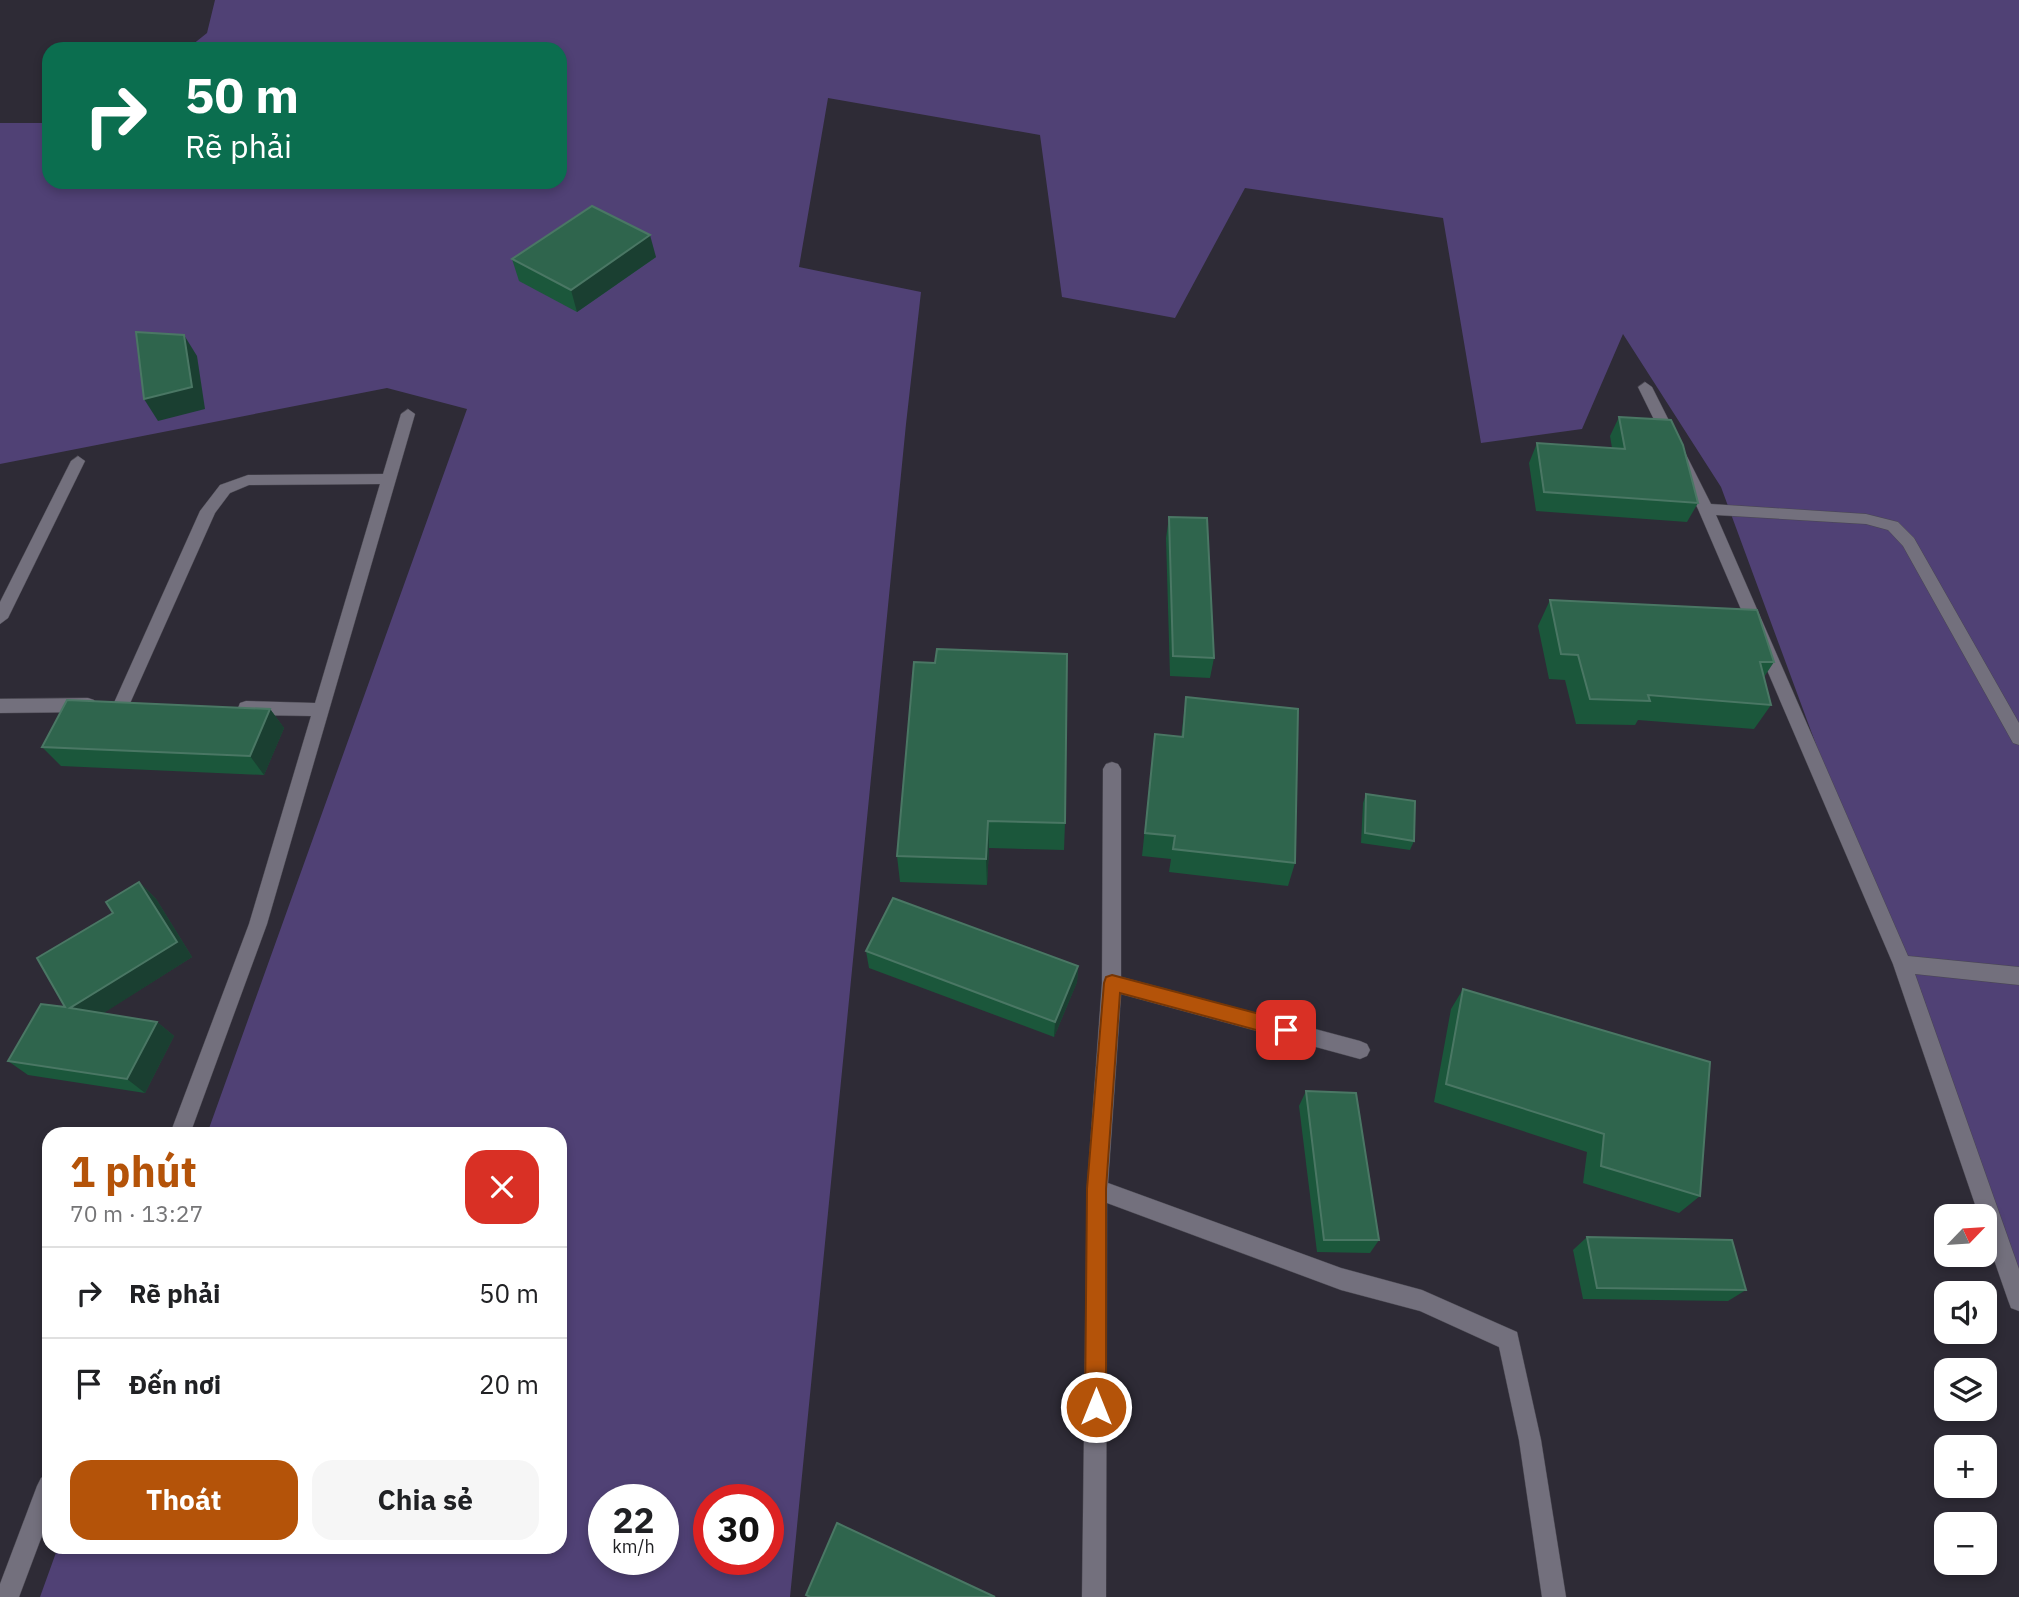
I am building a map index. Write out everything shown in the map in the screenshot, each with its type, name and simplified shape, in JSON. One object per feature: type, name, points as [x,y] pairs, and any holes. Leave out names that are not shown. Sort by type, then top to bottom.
[{"type":"street","points":[[1645,387],[1706,509],[1902,964],[2019,1300]]},
{"type":"street","points":[[183,1127],[258,924],[408,414]]},
{"type":"street","points":[[0,618],[78,461]]},
{"type":"street","points":[[0,706],[127,705],[208,511],[225,489],[248,480],[389,478]]},
{"type":"street","points":[[1706,509],[1866,519],[1892,526],[1909,542],[2019,738]]},
{"type":"street","points":[[226,708],[319,710]]},
{"type":"street","points":[[1094,1597],[1097,1189],[1112,983],[1112,769]]},
{"type":"street","points":[[1902,964],[2019,976]]},
{"type":"street","points":[[1112,983],[1360,1049]]},
{"type":"street","points":[[1097,1189],[1341,1279],[1422,1301],[1509,1340],[1530,1440],[1554,1597]]},
{"type":"street","points":[[7,1597],[42,1504]]},
{"type":"shaded area","points":[[215,0],[2019,0],[2019,1295],[1997,1235],[1997,1204],[1985,1204],[1721,487],[1623,334],[1582,429],[1481,443],[1443,218],[1245,188],[1175,318],[1062,297],[1040,135],[828,98],[799,267],[921,292],[790,1597],[40,1597],[55,1554],[567,1554],[567,1127],[210,1127],[467,409],[387,388],[0,464],[0,123],[42,123],[42,189],[567,189],[567,42],[196,42],[207,33]]},
{"type":"building","points":[[592,206],[650,235],[571,290],[512,259]]},
{"type":"building","points":[[136,332],[184,335],[192,387],[144,399]]},
{"type":"building","points":[[1619,417],[1671,420],[1683,445],[1698,503],[1544,492],[1537,443],[1625,449]]},
{"type":"building","points":[[1169,517],[1207,518],[1214,658],[1173,656]]},
{"type":"building","points":[[1550,600],[1757,610],[1774,662],[1760,662],[1771,705],[1648,695],[1650,701],[1590,699],[1578,655],[1561,654]]},
{"type":"building","points":[[937,649],[1067,654],[1065,823],[988,821],[986,859],[897,856],[914,662],[935,663]]},
{"type":"building","points":[[1186,697],[1298,709],[1295,863],[1173,849],[1175,836],[1145,833],[1155,734],[1183,737]]},
{"type":"building","points":[[67,700],[270,709],[250,756],[42,747]]},
{"type":"building","points":[[1366,794],[1415,801],[1414,841],[1365,833]]},
{"type":"building","points":[[139,882],[177,942],[70,1008],[157,1022],[127,1079],[8,1061],[41,1004],[65,1007],[37,958],[113,913],[106,902]]},
{"type":"building","points":[[893,898],[1078,966],[1055,1022],[866,951]]},
{"type":"building","points":[[1463,989],[1710,1062],[1700,1196],[1601,1166],[1604,1134],[1446,1084]]},
{"type":"building","points":[[1306,1091],[1356,1093],[1379,1240],[1324,1240]]},
{"type":"building","points":[[1587,1237],[1732,1240],[1746,1290],[1597,1288]]},
{"type":"building","points":[[837,1523],[995,1597],[810,1597],[806,1595]]},
{"type":"route","points":[[1096,1407],[1097,1189],[1112,983],[1286,1030]]}]
